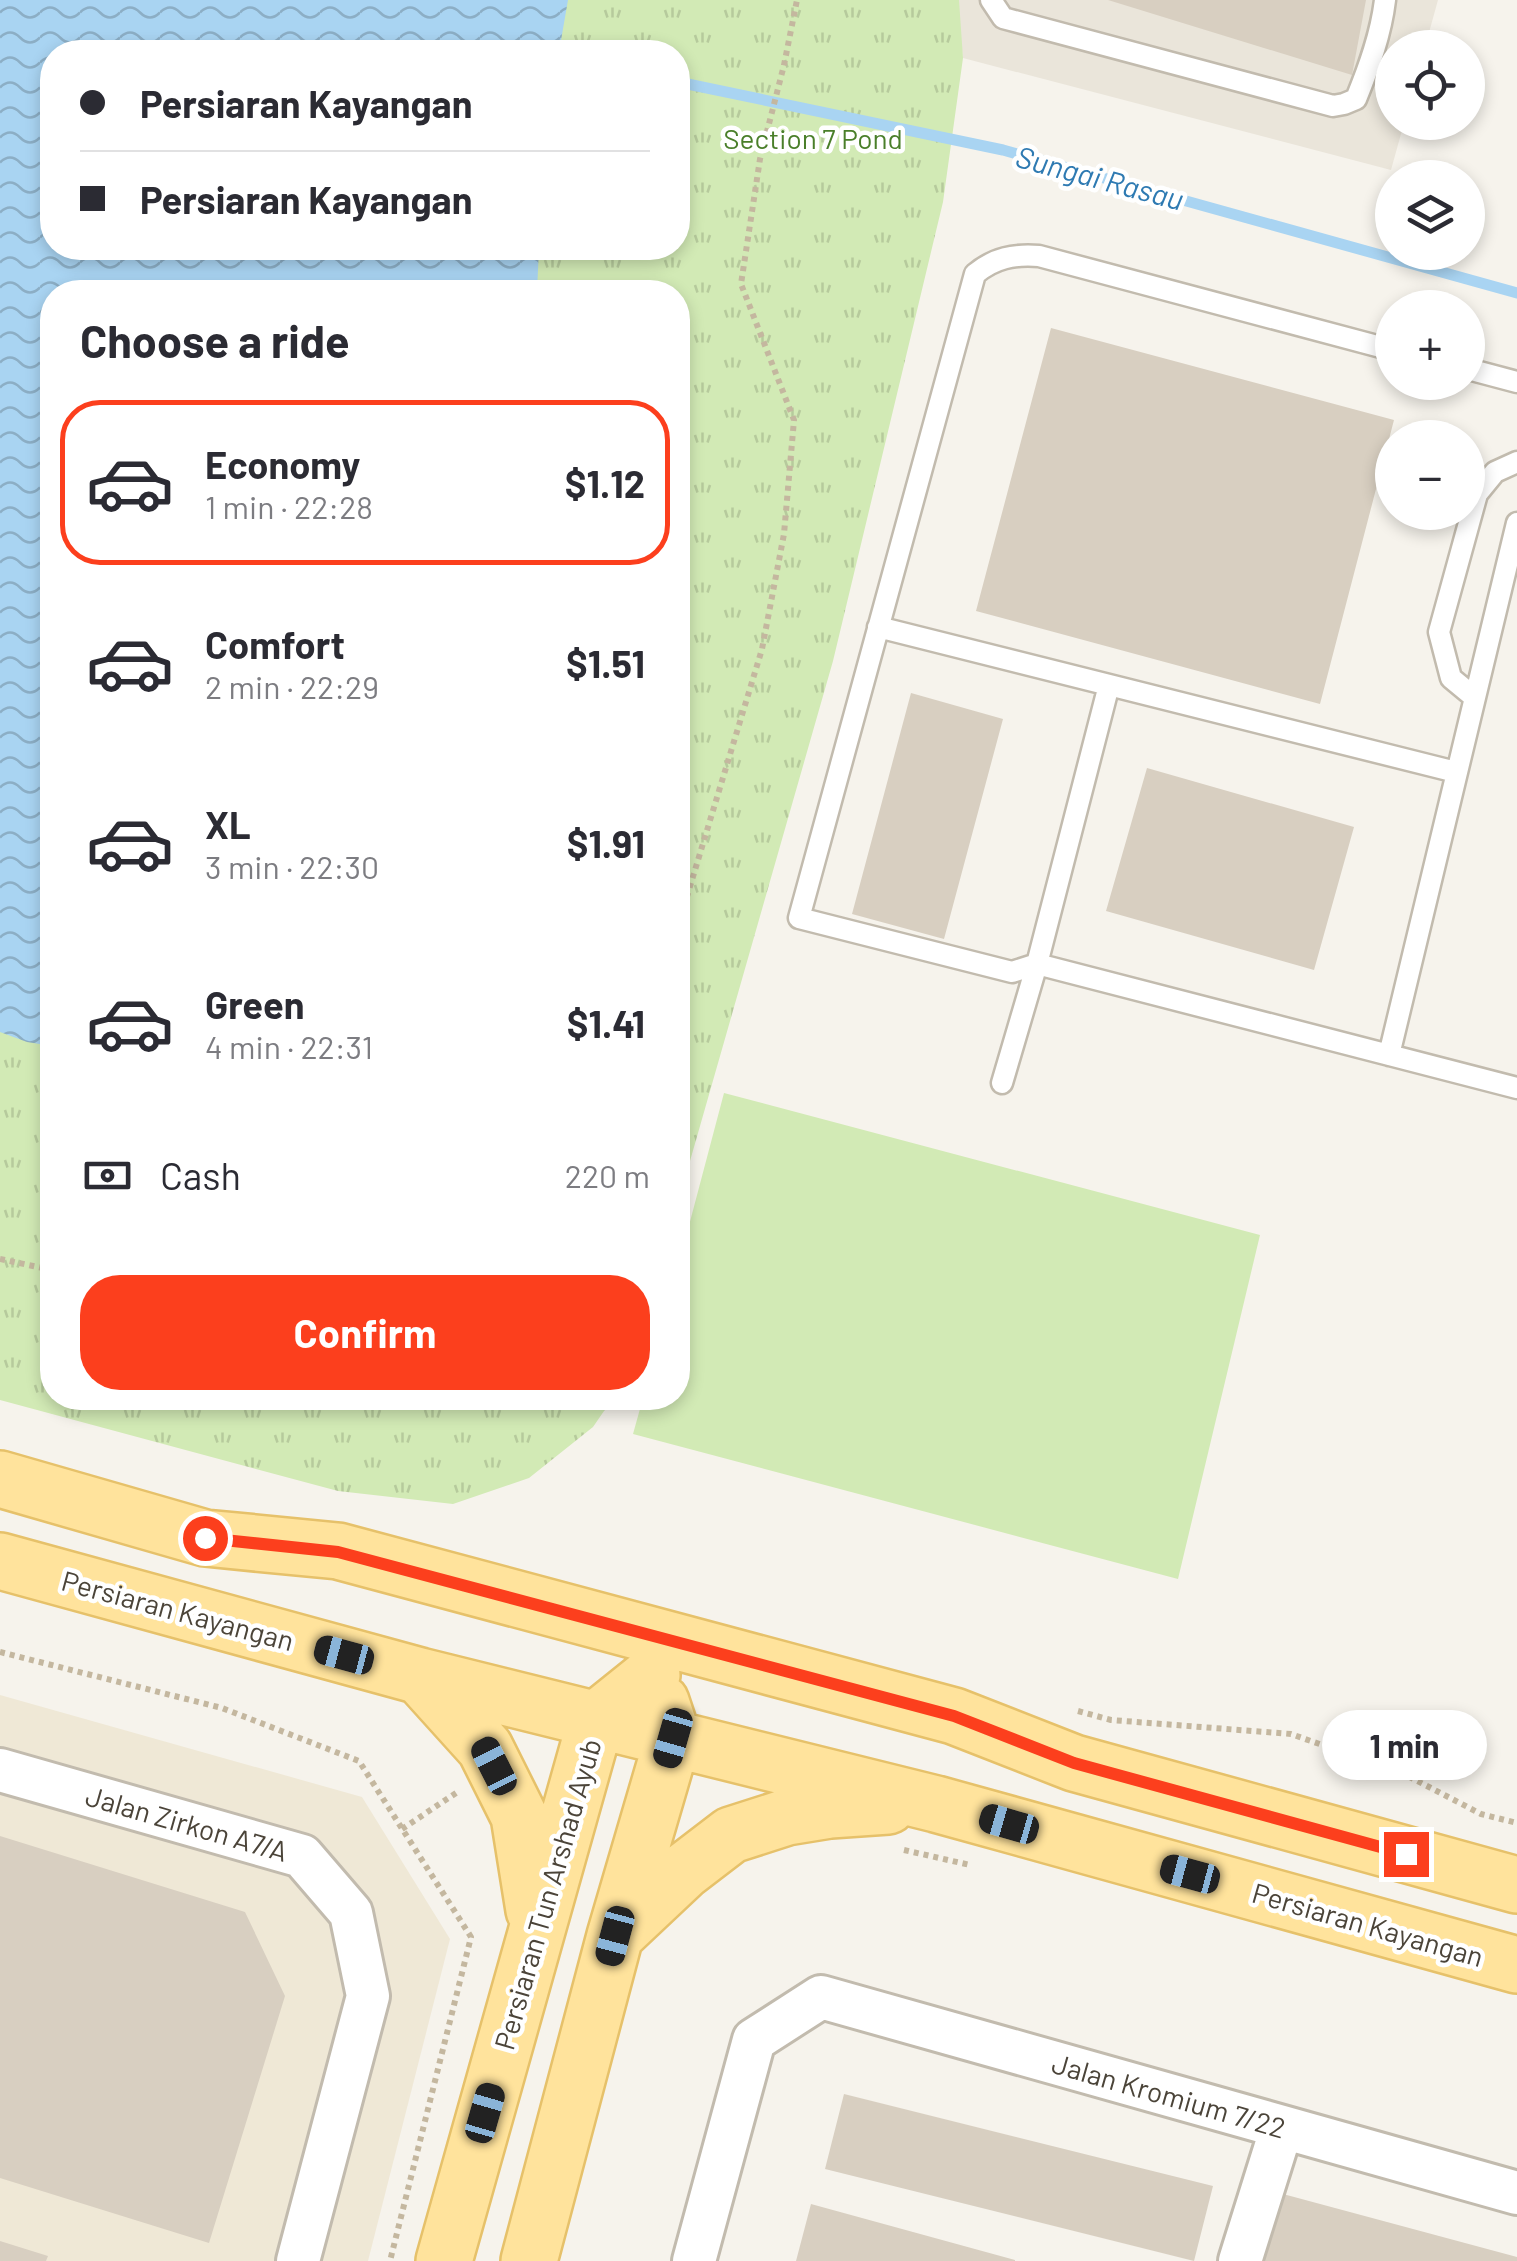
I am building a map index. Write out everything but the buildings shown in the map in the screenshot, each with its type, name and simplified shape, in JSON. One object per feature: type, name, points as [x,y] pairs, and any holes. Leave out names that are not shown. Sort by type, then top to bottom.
[{"type":"main road","points":[[0,1479],[205,1538],[332,1590],[652,1676],[924,1747],[1074,1763]]},
{"type":"main road","points":[[205,1538],[338,1552],[954,1716],[1074,1763],[1517,1885]]},
{"type":"main road","name":"Persiaran Kayangan","points":[[0,1561],[420,1676],[936,1804],[1517,1965]]},
{"type":"main road","points":[[420,1676],[485,1748],[519,1816],[537,1928]]},
{"type":"main road","points":[[529,2261],[615,1936],[673,1738],[652,1676]]},
{"type":"main road","name":"Persiaran Tun Arshad Ayub","points":[[444,2261],[596,1720],[652,1676]]},
{"type":"main road","points":[[615,1936],[730,1834],[787,1817],[830,1810],[936,1804]]},
{"type":"street","name":"Jalan Zirkon A7/A","points":[[0,1770],[302,1856],[351,1912],[368,1996],[298,2261]]},
{"type":"street","name":"Jalan Kromium 7/22","points":[[694,2261],[754,2040],[821,1998],[1517,2192]]},
{"type":"street","points":[[1240,2261],[1282,2127]]},
{"type":"lane","points":[[990,0],[1003,18],[1333,106],[1356,99],[1385,0]]},
{"type":"lane","points":[[1375,345],[1039,256],[1022,254],[988,263],[974,274],[799,918],[1012,972],[1037,964],[1517,1088]]},
{"type":"lane","points":[[1485,374],[1517,382]]},
{"type":"lane","points":[[1474,697],[1451,678],[1440,632],[1476,494],[1496,472],[1517,462]]},
{"type":"lane","points":[[1390,1056],[1517,522]]},
{"type":"lane","points":[[878,626],[1456,772]]},
{"type":"lane","points":[[1002,1083],[1037,964],[1108,685]]},
{"type":"path","points":[[690,886],[762,649],[784,534],[794,420],[741,284],[760,159],[797,0]]},
{"type":"path","points":[[0,1259],[40,1267]]},
{"type":"path","points":[[402,1830],[494,1766]]},
{"type":"path","points":[[887,1846],[982,1868]]},
{"type":"shaded area","points":[[956,0],[1438,0],[1430,30],[1375,30],[1375,140],[1399,140],[1394,160],[1375,160],[1375,166],[963,58]]},
{"type":"shaded area","points":[[0,1695],[362,1797],[450,1939],[368,2261],[0,2261]]},
{"type":"green space","name":"Section 7 Pond","points":[[0,0],[959,0],[963,58],[943,202],[833,661],[690,1161],[690,280],[40,280],[40,1410],[605,1410],[593,1427],[529,1478],[453,1504],[338,1491],[0,1400]]},
{"type":"green space","points":[[724,1093],[1260,1235],[1178,1579],[633,1434],[640,1410],[690,1410],[690,1222]]},
{"type":"water","points":[[0,0],[568,0],[561,40],[40,40],[40,260],[538,260],[538,280],[40,280],[40,1044],[0,1032]]},
{"type":"waterway","name":"Sungai Rasau","points":[[690,85],[1003,150],[1517,293]]},
{"type":"route","points":[[205,1538],[338,1552],[954,1716],[1074,1763],[1406,1854]]}]
